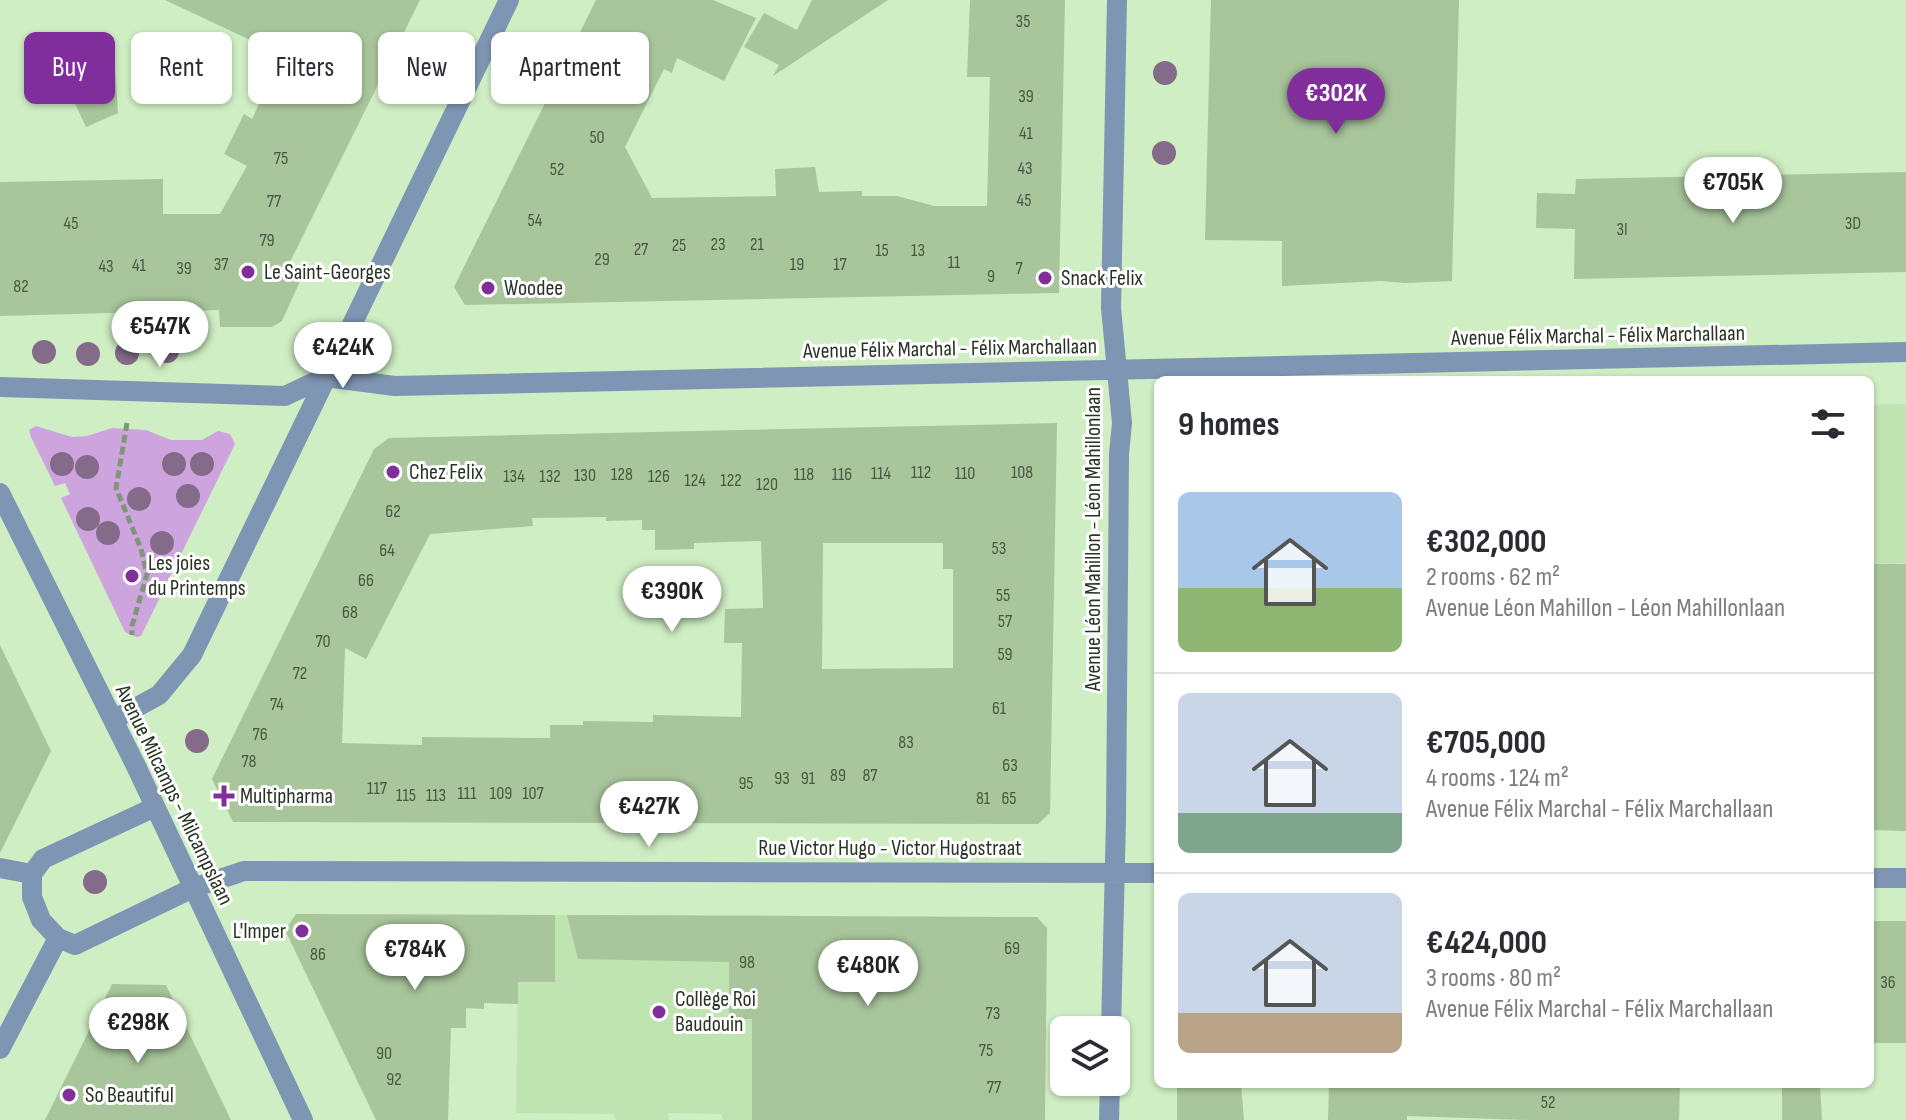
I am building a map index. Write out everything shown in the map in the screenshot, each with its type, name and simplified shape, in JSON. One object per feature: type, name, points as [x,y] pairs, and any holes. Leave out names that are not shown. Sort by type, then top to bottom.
[{"type":"street","points":[[113,720],[159,695],[192,655],[509,0]]},
{"type":"street","name":"Avenue Léon Mahillon - Léon Mahillonlaan","points":[[1111,1016],[1119,454],[1122,423],[1111,308],[1117,0]]},
{"type":"street","name":"Avenue Félix Marchal - Félix Marchallaan","points":[[325,377],[395,386],[1906,352]]},
{"type":"street","points":[[0,387],[285,396],[325,377]]},
{"type":"street","name":"Avenue Milcamps - Milcampslaan","points":[[0,493],[113,720],[303,1120]]},
{"type":"street","points":[[0,1049],[58,938],[41,920],[32,897],[32,874],[43,859],[155,807]]},
{"type":"street","points":[[0,868],[32,874]]},
{"type":"street","name":"Rue Victor Hugo - Victor Hugostraat","points":[[58,938],[75,945],[193,888],[244,871],[1154,873]]},
{"type":"street","points":[[1874,878],[1906,878]]},
{"type":"street","points":[[1109,1120],[1110,1096]]},
{"type":"path","points":[[128,418],[116,488],[141,549],[147,574],[132,635]]},
{"type":"shaded area","points":[[1906,404],[1906,563],[1874,564],[1874,405]]},
{"type":"shaded area","points":[[36,426],[72,437],[112,428],[146,430],[171,440],[202,440],[218,431],[230,434],[235,444],[141,636],[125,632],[61,498],[70,494],[65,483],[55,486],[31,437],[29,430]]},
{"type":"shaded area","name":"Collège Roi Baudouin","points":[[519,915],[800,916],[892,1120],[723,1120],[721,1114],[668,1113],[669,1120],[616,1120],[614,1114],[516,1113]]},
{"type":"building","points":[[165,0],[420,0],[404,32],[378,32],[378,85],[286,270],[301,279],[282,321],[272,327],[220,327],[219,310],[0,316],[0,182],[163,179],[163,214],[220,214],[247,166],[224,154],[244,114],[252,119],[259,104],[362,104],[362,32],[248,32],[248,39]]},
{"type":"building","points":[[596,0],[713,0],[756,18],[724,81],[677,58],[672,73],[664,69],[649,99],[649,32],[580,32]]},
{"type":"building","points":[[812,0],[888,0],[773,76],[779,65],[744,47],[764,13],[797,30]]},
{"type":"building","points":[[970,0],[1065,0],[1059,293],[465,305],[454,287],[545,104],[646,104],[625,147],[652,198],[776,196],[775,169],[815,167],[819,192],[862,191],[862,196],[897,196],[934,206],[987,206],[990,77],[967,77]]},
{"type":"building","points":[[1211,0],[1459,0],[1452,281],[1282,286],[1282,241],[1205,240]]},
{"type":"building","points":[[115,70],[118,113],[86,127],[75,104],[115,104]]},
{"type":"building","points":[[1906,172],[1906,272],[1574,279],[1575,229],[1536,228],[1537,193],[1575,194],[1576,179]]},
{"type":"building","points":[[1057,423],[1050,813],[1038,824],[233,822],[212,779],[374,449],[389,438]],"holes":[[[606,517],[606,521],[642,520],[642,530],[655,530],[655,550],[694,549],[694,543],[761,541],[763,608],[725,609],[724,643],[742,643],[741,717],[653,715],[653,722],[583,721],[583,725],[550,725],[550,738],[422,737],[422,745],[342,743],[345,648],[366,659],[430,534],[533,526],[532,518]],[[823,543],[943,543],[943,569],[953,569],[953,668],[822,669]]]},
{"type":"building","points":[[1874,564],[1906,564],[1906,831],[1874,830]]},
{"type":"building","points":[[0,645],[51,751],[0,853]]},
{"type":"building","points":[[296,914],[555,915],[555,982],[518,982],[518,1004],[484,1003],[484,1009],[466,1008],[466,1028],[451,1028],[448,1120],[376,1120],[285,930]]},
{"type":"building","points":[[567,915],[1037,917],[1047,928],[1045,1120],[752,1120],[752,1019],[729,1019],[729,962],[578,959]]},
{"type":"building","points":[[1874,921],[1906,921],[1906,1043],[1874,1043]]},
{"type":"building","points":[[112,984],[166,985],[231,1120],[45,1120]]},
{"type":"building","points":[[1177,1088],[1241,1088],[1244,1120],[1177,1120]]},
{"type":"building","points":[[1329,1088],[1680,1088],[1679,1120],[1407,1116],[1407,1120],[1328,1120]]},
{"type":"building","points":[[1782,1088],[1820,1088],[1822,1120],[1782,1120]]},
{"type":"place","name":"Le Saint-Georges","points":[[248,272]]},
{"type":"place","name":"Snack Felix","points":[[1045,278]]},
{"type":"place","name":"Woodee","points":[[488,288]]},
{"type":"place","name":"Chez Felix","points":[[393,472]]},
{"type":"place","name":"Les joies du Printemps","points":[[132,576]]},
{"type":"place","name":"Multipharma","points":[[224,796]]},
{"type":"place","name":"L'Imper","points":[[302,931]]},
{"type":"place","name":"Collège Roi Baudouin","points":[[659,1012]]},
{"type":"place","name":"So Beautiful","points":[[69,1095]]}]
